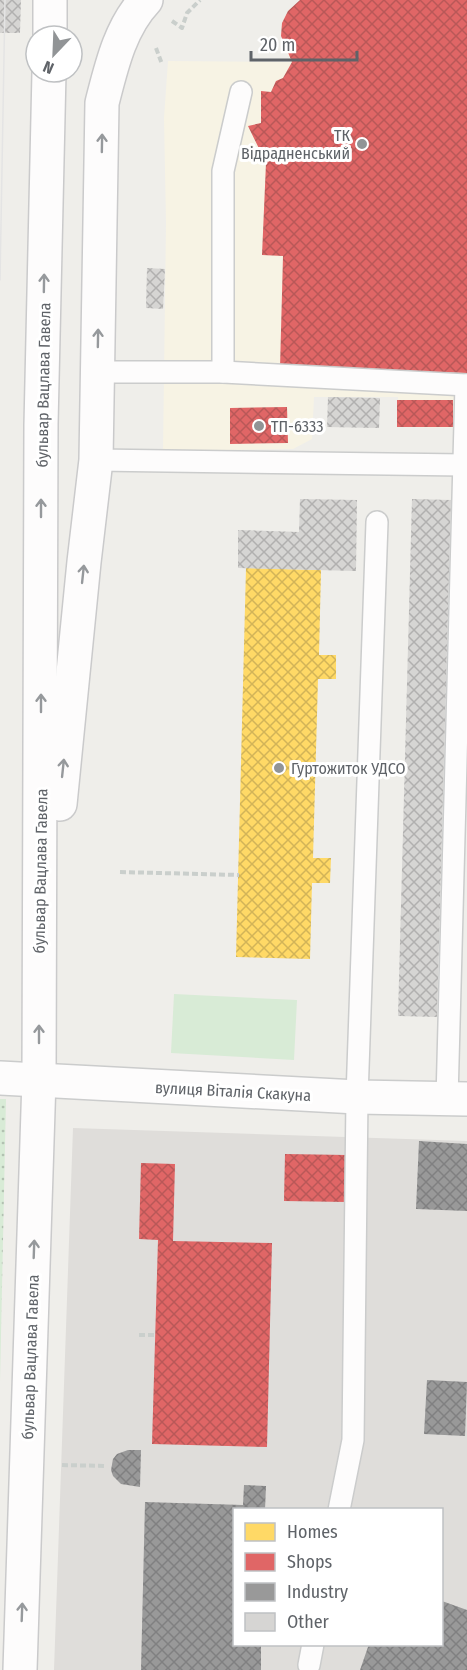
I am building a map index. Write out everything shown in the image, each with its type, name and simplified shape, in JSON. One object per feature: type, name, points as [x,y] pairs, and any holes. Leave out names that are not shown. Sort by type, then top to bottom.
[{"type":"main road","points":[[50,0],[50,24]]},
{"type":"main road","points":[[39,908],[55,848],[96,460],[102,103],[114,56],[136,10],[146,0]]},
{"type":"main road","name":"бульвар Вацлава Гавела","points":[[20,1670],[39,1079],[41,425],[49,84]]},
{"type":"main road","name":"вулиця Віталія Скакуна","points":[[0,1078],[357,1097],[457,1099]]},
{"type":"lane","points":[[223,372],[223,171],[241,92]]},
{"type":"lane","points":[[98,372],[223,372],[467,385],[464,465],[457,1099]]},
{"type":"lane","points":[[96,460],[464,465]]},
{"type":"lane","points":[[339,1508],[352,1440],[357,1097],[377,522]]},
{"type":"path","points":[[182,28],[187,13],[200,0]]},
{"type":"path","points":[[120,872],[239,875]]},
{"type":"path","points":[[139,1335],[155,1335]]},
{"type":"path","points":[[27,1464],[106,1466]]},
{"type":"shaded area","points":[[300,0],[467,0],[467,428],[397,427],[398,397],[314,397],[312,439],[293,449],[163,451],[166,223],[164,118],[168,61],[291,62],[281,36],[282,23],[288,11]]},
{"type":"shaded area","points":[[73,1128],[467,1141],[467,1670],[54,1670]]},
{"type":"green space","points":[[174,994],[297,1000],[294,1060],[171,1053]]},
{"type":"green space","points":[[0,1099],[6,1099],[0,1382]]},
{"type":"building: Homes","name":"Гуртожиток УДСО","points":[[246,568],[321,570],[319,655],[336,655],[336,679],[318,679],[313,858],[331,858],[330,883],[312,883],[310,959],[236,957]]},
{"type":"building: Shops","name":"ТК Відрадненський","points":[[300,0],[467,0],[467,373],[280,368],[283,256],[262,255],[266,163],[248,126],[261,123],[261,91],[271,92],[276,81],[283,78],[292,62],[281,36],[282,23],[288,11]]},
{"type":"building: Shops","points":[[397,400],[453,400],[453,427],[397,427]]},
{"type":"building: Shops","name":"ТП-6333","points":[[287,407],[288,443],[230,444],[230,408]]},
{"type":"building: Shops","points":[[285,1154],[347,1155],[346,1202],[284,1201]]},
{"type":"building: Shops","points":[[141,1163],[175,1164],[173,1241],[272,1243],[267,1447],[152,1444],[158,1240],[139,1239]]},
{"type":"building: Industry","points":[[419,1141],[467,1144],[467,1211],[416,1209]]},
{"type":"building: Industry","points":[[427,1380],[467,1382],[465,1436],[424,1434]]},
{"type":"building: Industry","points":[[128,1450],[141,1450],[140,1487],[121,1484],[113,1476],[111,1470],[113,1459],[117,1454]]},
{"type":"building: Industry","points":[[244,1485],[266,1486],[265,1508],[233,1508],[233,1646],[261,1646],[261,1670],[141,1670],[145,1502],[243,1505]]},
{"type":"building: Industry","points":[[443,1601],[467,1610],[467,1670],[360,1670],[368,1646],[443,1646]]},
{"type":"building: Other","points":[[0,0],[21,0],[20,33],[0,33]]},
{"type":"building: Other","points":[[147,268],[165,269],[163,309],[146,308]]},
{"type":"building: Other","points":[[328,397],[380,398],[379,428],[327,427]]},
{"type":"building: Other","points":[[300,499],[357,500],[356,571],[238,568],[238,530],[299,532]]},
{"type":"building: Other","points":[[412,499],[451,500],[437,1017],[398,1016]]},
{"type":"tram line","points":[[0,280],[5,0]]},
{"type":"place","name":"ТК Відрадненський","points":[[362,144]]},
{"type":"place","name":"ТП-6333","points":[[259,426]]},
{"type":"place","name":"Гуртожиток УДСО","points":[[279,768]]}]
